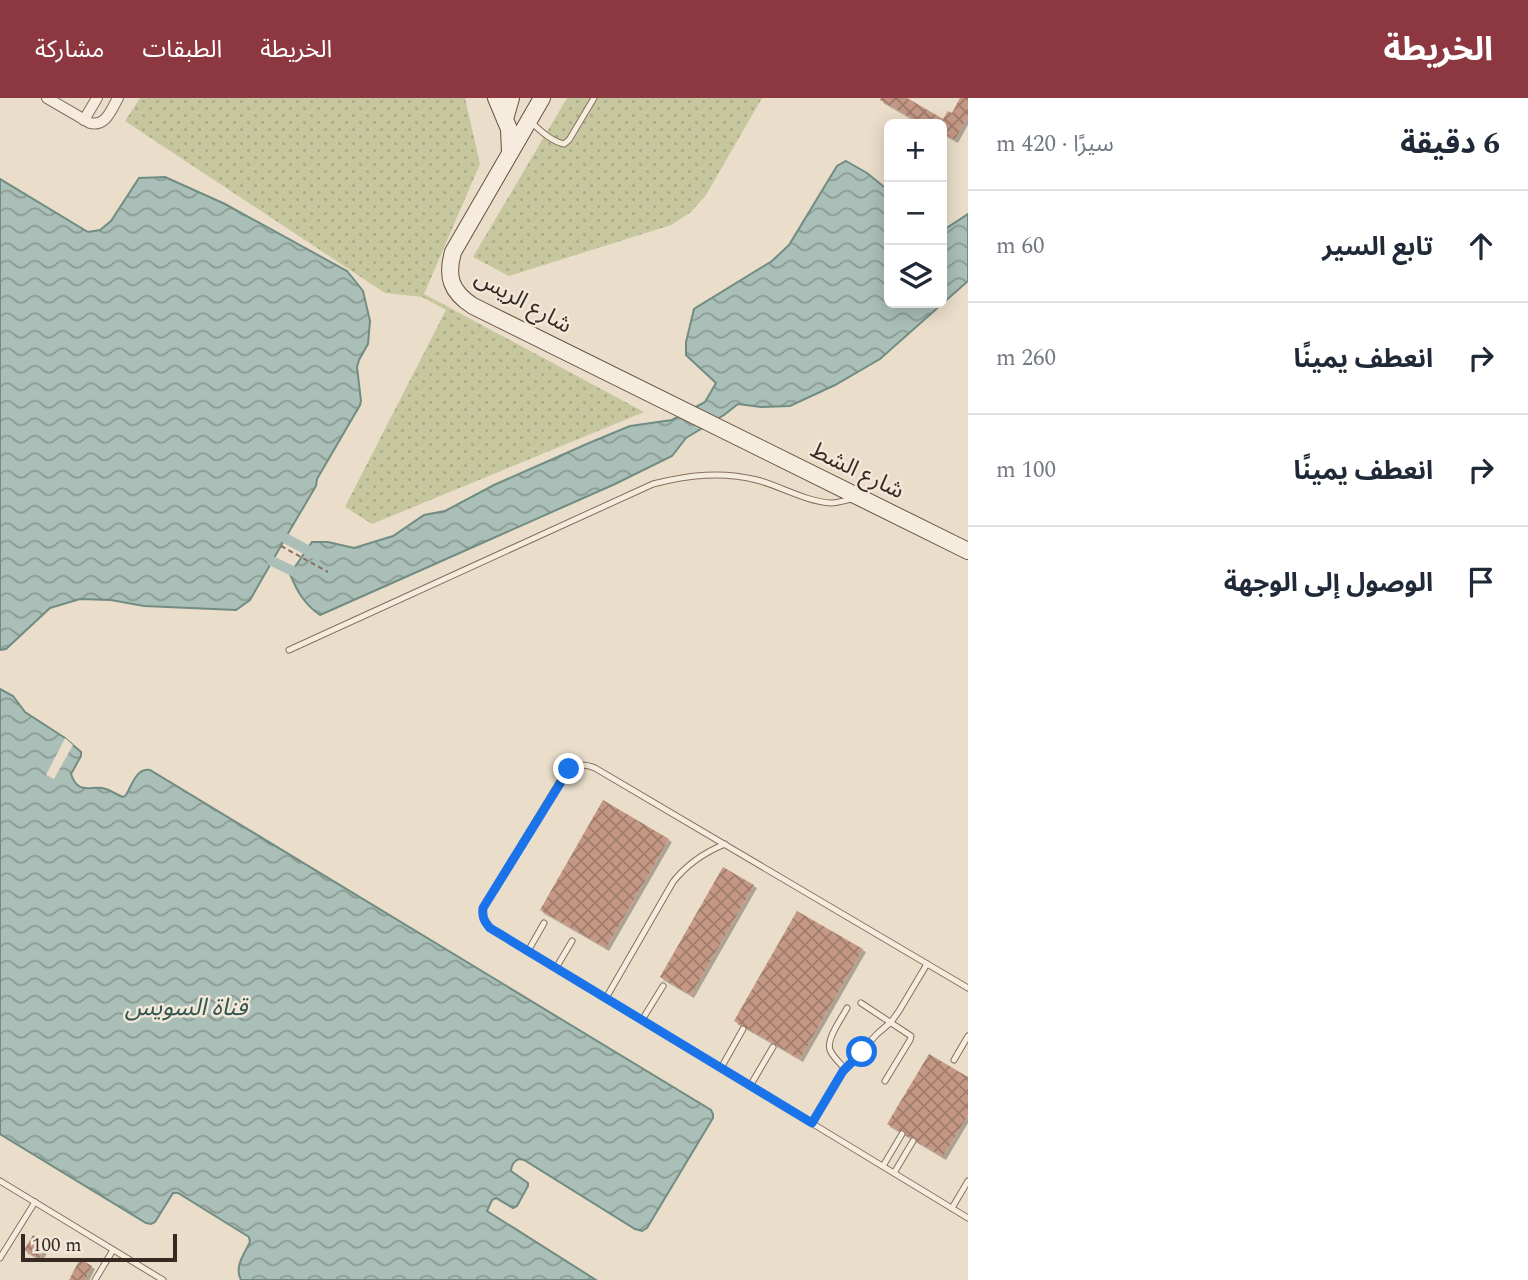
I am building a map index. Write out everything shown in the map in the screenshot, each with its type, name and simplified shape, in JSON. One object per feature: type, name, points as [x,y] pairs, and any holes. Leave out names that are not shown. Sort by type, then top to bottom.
[{"type":"street","points":[[47,98],[96,125],[102,123],[118,98]]},
{"type":"street","points":[[84,120],[97,98]]},
{"type":"street","points":[[496,98],[509,129],[510,152]]},
{"type":"street","points":[[505,118],[511,98]]},
{"type":"street","name":"شارع الريس","points":[[542,98],[453,252],[449,273],[452,284],[457,293],[473,306],[725,431]]},
{"type":"street","name":"شارع الشط","points":[[725,431],[968,551]]},
{"type":"lane","points":[[529,120],[545,135],[567,143],[594,98]]},
{"type":"lane","points":[[289,650],[653,484],[715,474],[754,479],[815,500],[832,503],[859,498]]},
{"type":"lane","points":[[968,988],[586,764],[569,769],[483,908],[482,915],[490,928],[968,1218]]},
{"type":"lane","points":[[606,999],[673,882],[695,859],[724,844]]},
{"type":"lane","points":[[528,951],[544,923]]},
{"type":"lane","points":[[556,968],[572,941]]},
{"type":"lane","points":[[812,1123],[845,1069],[882,1028],[891,1022],[927,964]]},
{"type":"lane","points":[[642,1020],[663,986]]},
{"type":"lane","points":[[861,1003],[911,1037],[885,1081]]},
{"type":"lane","points":[[845,1069],[832,1054],[829,1046],[847,1008]]},
{"type":"lane","points":[[721,1068],[743,1029]]},
{"type":"lane","points":[[954,1060],[968,1036]]},
{"type":"lane","points":[[750,1086],[773,1046]]},
{"type":"lane","points":[[883,1166],[902,1134]]},
{"type":"lane","points":[[894,1173],[913,1141]]},
{"type":"lane","points":[[0,1181],[163,1280]]},
{"type":"lane","points":[[952,1208],[968,1181]]},
{"type":"lane","points":[[0,1258],[35,1202]]},
{"type":"lane","points":[[96,1280],[113,1250]]},
{"type":"path","points":[[281,546],[328,572]]},
{"type":"green space","points":[[140,98],[465,98],[480,164],[424,294],[644,412],[372,524],[345,507],[446,310],[422,297],[385,293],[125,121]]},
{"type":"green space","points":[[567,98],[762,98],[706,195],[691,212],[671,225],[509,276],[473,257]]},
{"type":"water","points":[[846,161],[884,187],[884,308],[938,308],[880,359],[835,385],[790,406],[761,407],[738,404],[686,438],[672,456],[320,615],[305,602],[290,574],[312,542],[328,542],[354,548],[393,536],[424,515],[445,511],[494,485],[589,443],[630,426],[672,420],[705,402],[716,383],[686,355],[686,342],[694,309],[772,261],[789,245],[837,166]]},
{"type":"water","points":[[165,177],[225,204],[347,271],[363,291],[370,321],[368,344],[357,367],[360,405],[250,600],[236,610],[144,606],[111,600],[80,599],[50,608],[6,649],[0,650],[0,179],[88,232],[100,230],[111,221],[139,178]]},
{"type":"water","points":[[968,214],[968,281],[947,300],[947,228]]},
{"type":"water","name":"قناة السويس","points":[[0,689],[13,696],[25,712],[81,752],[71,774],[82,788],[106,789],[123,797],[138,774],[150,770],[711,1110],[713,1118],[647,1228],[642,1231],[635,1229],[519,1159],[513,1164],[511,1171],[528,1183],[528,1186],[517,1206],[513,1208],[496,1198],[492,1200],[487,1211],[596,1280],[241,1280],[239,1265],[250,1242],[249,1237],[178,1193],[173,1193],[155,1222],[146,1223],[0,1134]]},
{"type":"pier","points":[[65,738],[73,745],[54,779],[46,775]]},
{"type":"building","points":[[907,98],[943,119],[913,119],[880,100]]},
{"type":"building","points":[[960,98],[968,98],[968,116],[955,140],[947,136],[947,119],[943,119],[948,111],[952,113]]},
{"type":"building","points":[[603,800],[669,839],[606,948],[540,910]]},
{"type":"building","points":[[723,867],[754,885],[691,995],[660,977]]},
{"type":"building","points":[[797,911],[863,949],[800,1059],[734,1021]]},
{"type":"building","points":[[929,1054],[968,1077],[968,1115],[943,1157],[887,1124]]},
{"type":"building","points":[[33,1235],[48,1243],[39,1259],[24,1250]]},
{"type":"building","points":[[80,1259],[92,1266],[85,1280],[69,1280]]},
{"type":"waterway","points":[[285,538],[318,556]]},
{"type":"waterway","points":[[272,561],[303,576]]},
{"type":"route","points":[[569,769],[483,908],[482,915],[490,928],[812,1123],[843,1071],[862,1052]]}]
